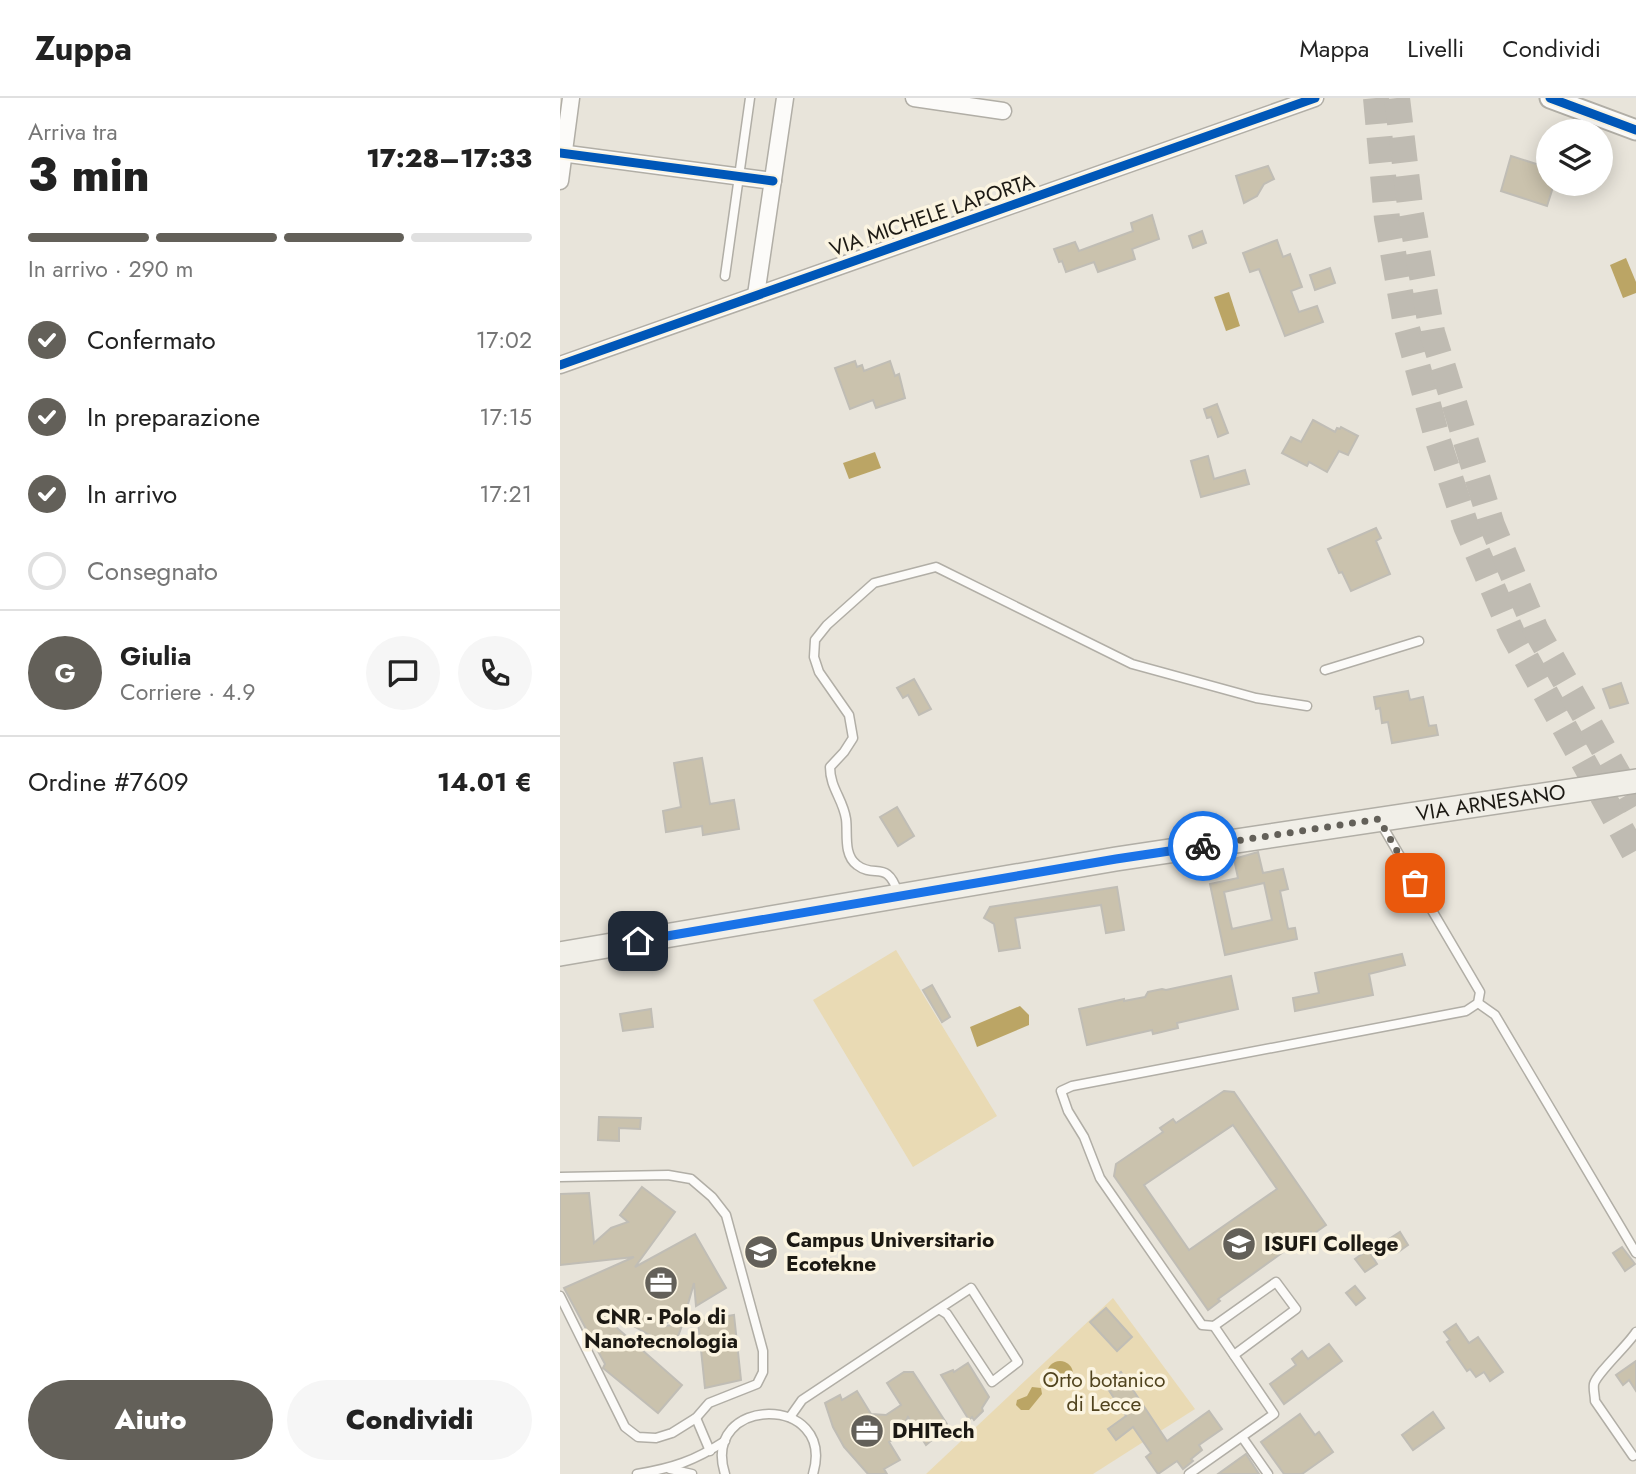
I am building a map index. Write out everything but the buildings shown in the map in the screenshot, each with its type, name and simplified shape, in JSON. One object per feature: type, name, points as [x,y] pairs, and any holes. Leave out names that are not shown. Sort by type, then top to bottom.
[{"type":"main road","name":"VIA ARNESANO","points":[[560,954],[1116,859],[1636,781]]},
{"type":"street","points":[[560,181],[572,98]]},
{"type":"street","points":[[756,295],[785,98]]},
{"type":"street","points":[[914,98],[1003,110]]},
{"type":"street","name":"VIA MICHELE LAPORTA","points":[[560,365],[1315,98]]},
{"type":"street","points":[[1550,98],[1636,130]]},
{"type":"street","points":[[562,153],[773,181]]},
{"type":"lane","points":[[724,276],[750,98]]},
{"type":"lane","points":[[899,896],[888,874],[856,865],[848,854],[846,817],[830,781],[830,767],[853,738],[849,715],[819,671],[814,657],[815,640],[827,625],[874,583],[936,567],[1132,664],[1256,698],[1307,706]]},
{"type":"lane","points":[[1325,670],[1419,641]]},
{"type":"lane","points":[[1234,1355],[1296,1310],[1276,1282],[1214,1326],[1202,1325],[1100,1178],[1084,1137],[1068,1111],[1061,1091],[1072,1086],[1466,1011],[1478,1003],[1480,992],[1379,819]]},
{"type":"lane","points":[[1478,1003],[1495,1016],[1636,1253]]},
{"type":"lane","points":[[560,1177],[668,1175],[691,1179],[712,1196],[726,1216],[763,1351],[763,1372],[757,1384],[709,1403],[687,1426],[656,1438],[638,1437],[625,1427],[560,1296]]},
{"type":"lane","points":[[790,1417],[802,1399],[939,1309],[971,1288],[1018,1362],[992,1382],[947,1314],[939,1309]]},
{"type":"lane","points":[[1189,1474],[1274,1413],[1214,1326]]},
{"type":"lane","points":[[1633,1456],[1595,1401],[1594,1390],[1595,1381],[1636,1332]]},
{"type":"lane","points":[[724,1474],[722,1454],[725,1441],[733,1428],[745,1418],[775,1412],[790,1417],[802,1425],[811,1436],[816,1450],[813,1474]]},
{"type":"lane","points":[[696,1419],[710,1451]]},
{"type":"lane","points":[[1242,1437],[1268,1474]]},
{"type":"lane","points":[[637,1474],[670,1469],[710,1451],[725,1441]]},
{"type":"lane","points":[[816,1464],[820,1474]]},
{"type":"lane","points":[[670,1469],[692,1474]]},
{"type":"green space","points":[[896,950],[997,1116],[913,1167],[813,1000]]},
{"type":"green space","name":"Orto botanico di Lecce","points":[[1113,1298],[1195,1409],[1093,1474],[926,1474]]},
{"type":"shaded area","points":[[1626,258],[1636,282],[1636,293],[1623,298],[1610,265]]},
{"type":"shaded area","points":[[1229,292],[1240,326],[1226,331],[1214,297]]},
{"type":"shaded area","points":[[875,452],[881,468],[849,479],[843,463]]},
{"type":"shaded area","points":[[1020,1006],[1029,1015],[1029,1025],[977,1047],[970,1027]]},
{"type":"shaded area","points":[[1060,1361],[1069,1365],[1073,1374],[1069,1383],[1060,1387],[1051,1383],[1047,1374],[1051,1365]]},
{"type":"shaded area","points":[[1032,1387],[1041,1388],[1042,1394],[1029,1410],[1021,1410],[1016,1405],[1017,1400],[1027,1396]]},
{"type":"tunnel","points":[[1376,98],[1387,219],[1406,325],[1438,441],[1466,526],[1512,633],[1636,856]]},
{"type":"tunnel","points":[[1397,98],[1411,214],[1432,332],[1492,525],[1536,630],[1636,806]]},
{"type":"cycle path","points":[[560,365],[1315,98]]},
{"type":"cycle path","points":[[1550,98],[1636,130]]},
{"type":"cycle path","points":[[560,153],[773,181]]},
{"type":"way so far","points":[[1203,846],[1379,819],[1415,883]]},
{"type":"place","name":"ISUFI College","points":[[1239,1244]]},
{"type":"place","name":"Campus Universitario Ecotekne","points":[[761,1252]]},
{"type":"place","name":"CNR - Polo di Nanotecnologia","points":[[661,1283]]},
{"type":"place","name":"DHITech","points":[[867,1431]]},
{"type":"route","points":[[638,941],[1203,846]]}]
